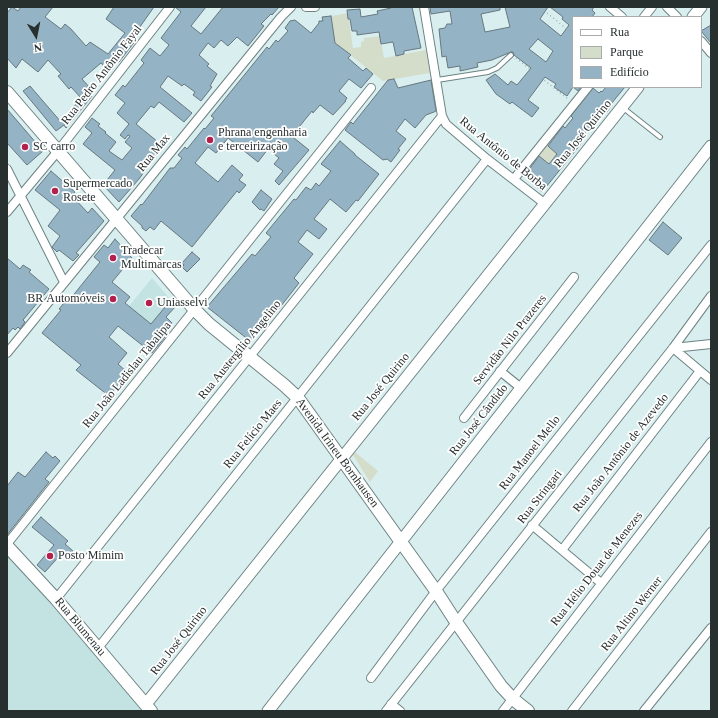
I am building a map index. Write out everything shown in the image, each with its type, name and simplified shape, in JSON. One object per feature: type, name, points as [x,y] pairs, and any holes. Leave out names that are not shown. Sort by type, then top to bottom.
[{"type":"main road","points":[[694,16],[701,7]]},
{"type":"main road","name":"Rua José Quirino","points":[[148,708],[341,458],[637,88]]},
{"type":"main road","name":"Avenida Irineu Bornhausen","points":[[8,94],[195,310],[298,398],[436,591],[501,686],[513,699],[528,711]]},
{"type":"main road","name":"Rua José Cândido","points":[[268,711],[711,146]]},
{"type":"main road","name":"Rua Blumenau","points":[[7,545],[56,599],[148,708]]},
{"type":"street","name":"Rua Pedro Antônio Fayal","points":[[7,212],[58,151],[170,7]]},
{"type":"street","name":"Rua Max","points":[[7,353],[281,17],[291,7]]},
{"type":"street","points":[[306,7],[315,7]]},
{"type":"street","name":"Rua Antônio de Borba","points":[[424,7],[442,116],[446,124],[487,159],[544,203]]},
{"type":"street","points":[[610,7],[621,16]]},
{"type":"street","points":[[645,16],[652,7]]},
{"type":"street","points":[[666,7],[676,16]]},
{"type":"street","points":[[702,43],[711,53]]},
{"type":"street","name":"Rua João Ladislau Tabalipa","points":[[7,545],[371,88]]},
{"type":"street","points":[[514,179],[587,88]]},
{"type":"street","name":"Rua Austergílio Angelino","points":[[56,599],[442,116]]},
{"type":"street","name":"Rua Felício Maes","points":[[98,648],[487,159]]},
{"type":"street","points":[[7,169],[64,282]]},
{"type":"street","name":"Rua Manoel Mello","points":[[371,678],[436,591],[711,245]]},
{"type":"street","name":"Servidão Nilo Prazeres","points":[[464,418],[574,277]]},
{"type":"street","name":"Rua Stringari","points":[[388,708],[673,348],[711,296]]},
{"type":"street","points":[[673,348],[711,344]]},
{"type":"street","points":[[673,348],[711,380]]},
{"type":"street","points":[[500,371],[521,388]]},
{"type":"street","name":"Rua João Antônio de Azevedo","points":[[562,550],[700,371]]},
{"type":"street","name":"Rua Hélio Douat de Menezes","points":[[503,711],[711,442]]},
{"type":"street","points":[[701,455],[711,455]]},
{"type":"street","points":[[532,526],[601,583]]},
{"type":"street","name":"Rua Altino Werner","points":[[572,711],[711,532]]},
{"type":"street","points":[[644,711],[711,628]]},
{"type":"street","points":[[388,708],[400,711]]},
{"type":"lane","points":[[437,80],[488,72],[497,68],[511,55]]},
{"type":"lane","points":[[622,107],[660,137]]},
{"type":"path","points":[[547,13],[572,33]]},
{"type":"path","points":[[511,55],[574,104]]},
{"type":"shaded area","name":"Uniasselvi","points":[[152,278],[171,300],[151,325],[129,306]]},
{"type":"shaded area","points":[[7,550],[146,711],[7,711]]},
{"type":"green space","points":[[348,13],[353,48],[361,47],[361,42],[364,41],[364,38],[380,36],[384,58],[426,50],[430,73],[383,81],[329,38],[334,37],[331,16]]},
{"type":"green space","points":[[547,145],[560,156],[556,161],[553,158],[549,164],[539,156]]},
{"type":"green space","points":[[355,452],[378,471],[370,482],[353,455]]},
{"type":"building","points":[[12,7],[18,11],[21,7],[53,7],[45,17],[61,29],[65,24],[86,46],[90,42],[108,54],[125,33],[106,19],[114,7],[154,7],[132,38],[136,40],[119,62],[116,60],[108,71],[101,63],[82,79],[91,89],[88,92],[92,96],[66,128],[64,125],[56,131],[23,91],[30,86],[61,122],[81,98],[71,87],[69,89],[58,76],[61,74],[48,60],[38,72],[22,59],[16,68],[7,58],[7,13]]},
{"type":"building","points":[[175,7],[206,7],[191,26],[201,34],[223,7],[279,7],[261,24],[264,26],[248,46],[237,37],[228,46],[221,40],[214,48],[208,43],[199,55],[209,64],[207,66],[217,74],[210,86],[212,87],[201,101],[193,95],[195,92],[184,84],[182,86],[168,76],[160,87],[192,113],[184,122],[159,102],[154,108],[151,106],[136,124],[163,146],[139,179],[119,202],[103,185],[115,170],[83,144],[92,133],[85,127],[92,118],[100,124],[98,126],[116,142],[109,151],[122,160],[132,148],[125,142],[130,136],[128,135],[125,139],[120,135],[129,124],[117,113],[125,103],[115,95],[123,85],[125,87],[144,63],[141,60],[150,48],[160,56],[169,45],[161,38],[181,12]]},
{"type":"building","points":[[390,7],[412,7],[421,48],[404,51],[404,54],[396,56],[393,42],[381,44],[379,32],[357,35],[357,31],[352,31],[347,10],[360,9],[361,17],[378,14],[377,11],[391,8]]},
{"type":"building","points":[[430,7],[500,7],[500,10],[481,14],[485,32],[510,27],[505,7],[548,7],[540,19],[561,36],[569,25],[562,19],[563,17],[550,7],[594,7],[592,10],[595,13],[593,16],[572,16],[572,88],[567,96],[554,87],[556,84],[545,77],[528,100],[539,108],[532,117],[512,102],[510,104],[496,94],[486,80],[495,74],[508,85],[511,81],[517,85],[531,68],[514,55],[513,52],[492,60],[477,63],[478,67],[460,71],[460,66],[448,68],[446,56],[442,57],[439,29],[445,28],[447,24],[452,24],[450,11],[431,14]],"holes":[[[538,39],[553,51],[546,62],[529,49]]]},
{"type":"building","points":[[331,16],[335,43],[351,55],[348,58],[363,71],[366,68],[373,74],[361,88],[349,79],[339,91],[347,98],[346,101],[333,115],[320,105],[313,113],[312,111],[295,132],[297,134],[294,138],[309,150],[279,185],[275,181],[283,171],[274,164],[279,158],[268,149],[258,162],[228,138],[216,153],[208,147],[195,163],[218,182],[232,165],[243,175],[239,180],[246,185],[239,193],[237,191],[192,247],[161,221],[154,230],[150,227],[146,231],[142,228],[142,226],[131,216],[141,204],[142,205],[170,168],[174,168],[182,158],[178,155],[185,147],[187,149],[204,128],[205,129],[214,118],[211,116],[267,47],[269,49],[276,40],[278,42],[288,31],[285,28],[290,21],[295,20],[311,33],[319,21],[323,21],[322,17]]},
{"type":"building","points":[[711,25],[711,43],[702,32],[702,30]]},
{"type":"building","points":[[394,79],[398,88],[431,80],[436,111],[426,115],[415,128],[405,119],[396,131],[406,139],[398,149],[400,150],[391,162],[387,159],[383,160],[345,130],[351,122],[353,124],[388,80]]},
{"type":"building","points":[[593,88],[599,93],[601,91],[602,92],[605,88],[624,88],[611,104],[612,105],[607,112],[605,111],[592,128],[590,127],[579,140],[582,142],[580,145],[542,192],[530,180],[533,175],[528,171],[539,156],[549,164],[557,154],[548,146],[563,126],[565,128],[573,118],[571,116]]},
{"type":"building","name":"SC carro","points":[[7,109],[43,151],[27,165],[7,143]]},
{"type":"building","points":[[340,141],[379,174],[358,201],[356,200],[346,212],[330,199],[314,219],[327,229],[319,239],[307,230],[298,242],[313,254],[294,278],[299,283],[263,329],[261,327],[250,341],[207,307],[252,254],[255,256],[271,237],[266,233],[294,199],[296,200],[306,187],[311,190],[316,183],[319,186],[331,171],[321,164]]},
{"type":"building","points":[[51,171],[75,192],[72,196],[88,213],[92,208],[104,221],[76,253],[79,255],[73,261],[59,250],[57,252],[52,247],[60,236],[48,226],[60,210],[35,190]]},
{"type":"building","points":[[261,190],[272,199],[264,211],[261,209],[260,210],[252,202]]},
{"type":"building","points":[[663,222],[682,238],[668,255],[649,240]]},
{"type":"building","points":[[115,239],[132,258],[112,282],[130,297],[125,303],[151,324],[170,301],[176,306],[166,317],[172,323],[163,335],[165,337],[152,353],[118,326],[109,337],[127,353],[118,364],[128,373],[109,396],[76,370],[81,365],[42,333],[61,310],[59,309],[69,297],[71,298],[100,262],[94,257],[104,245],[108,248]]},
{"type":"building","points":[[192,252],[200,259],[187,272],[182,267],[184,265],[182,263]]},
{"type":"building","points":[[7,258],[20,269],[23,265],[31,270],[29,272],[49,289],[23,320],[25,322],[20,329],[18,327],[15,330],[13,328],[7,335]]},
{"type":"building","points":[[46,452],[53,458],[55,456],[60,461],[45,479],[49,482],[7,535],[7,486],[18,472],[25,477]]},
{"type":"building","points":[[41,517],[68,541],[65,544],[73,551],[67,557],[62,553],[45,572],[37,565],[54,545],[32,527]]},
{"type":"place","name":"Phrana engenharia e terceirização","points":[[210,140]]},
{"type":"place","name":"SC carro","points":[[25,147]]},
{"type":"place","name":"Supermercado Rosete","points":[[55,191]]},
{"type":"place","name":"Tradecar Multimarcas","points":[[113,258]]},
{"type":"place","name":"BR Automóveis","points":[[113,299]]},
{"type":"place","name":"Uniasselvi","points":[[149,303]]},
{"type":"place","name":"Posto Mimim","points":[[50,556]]}]
